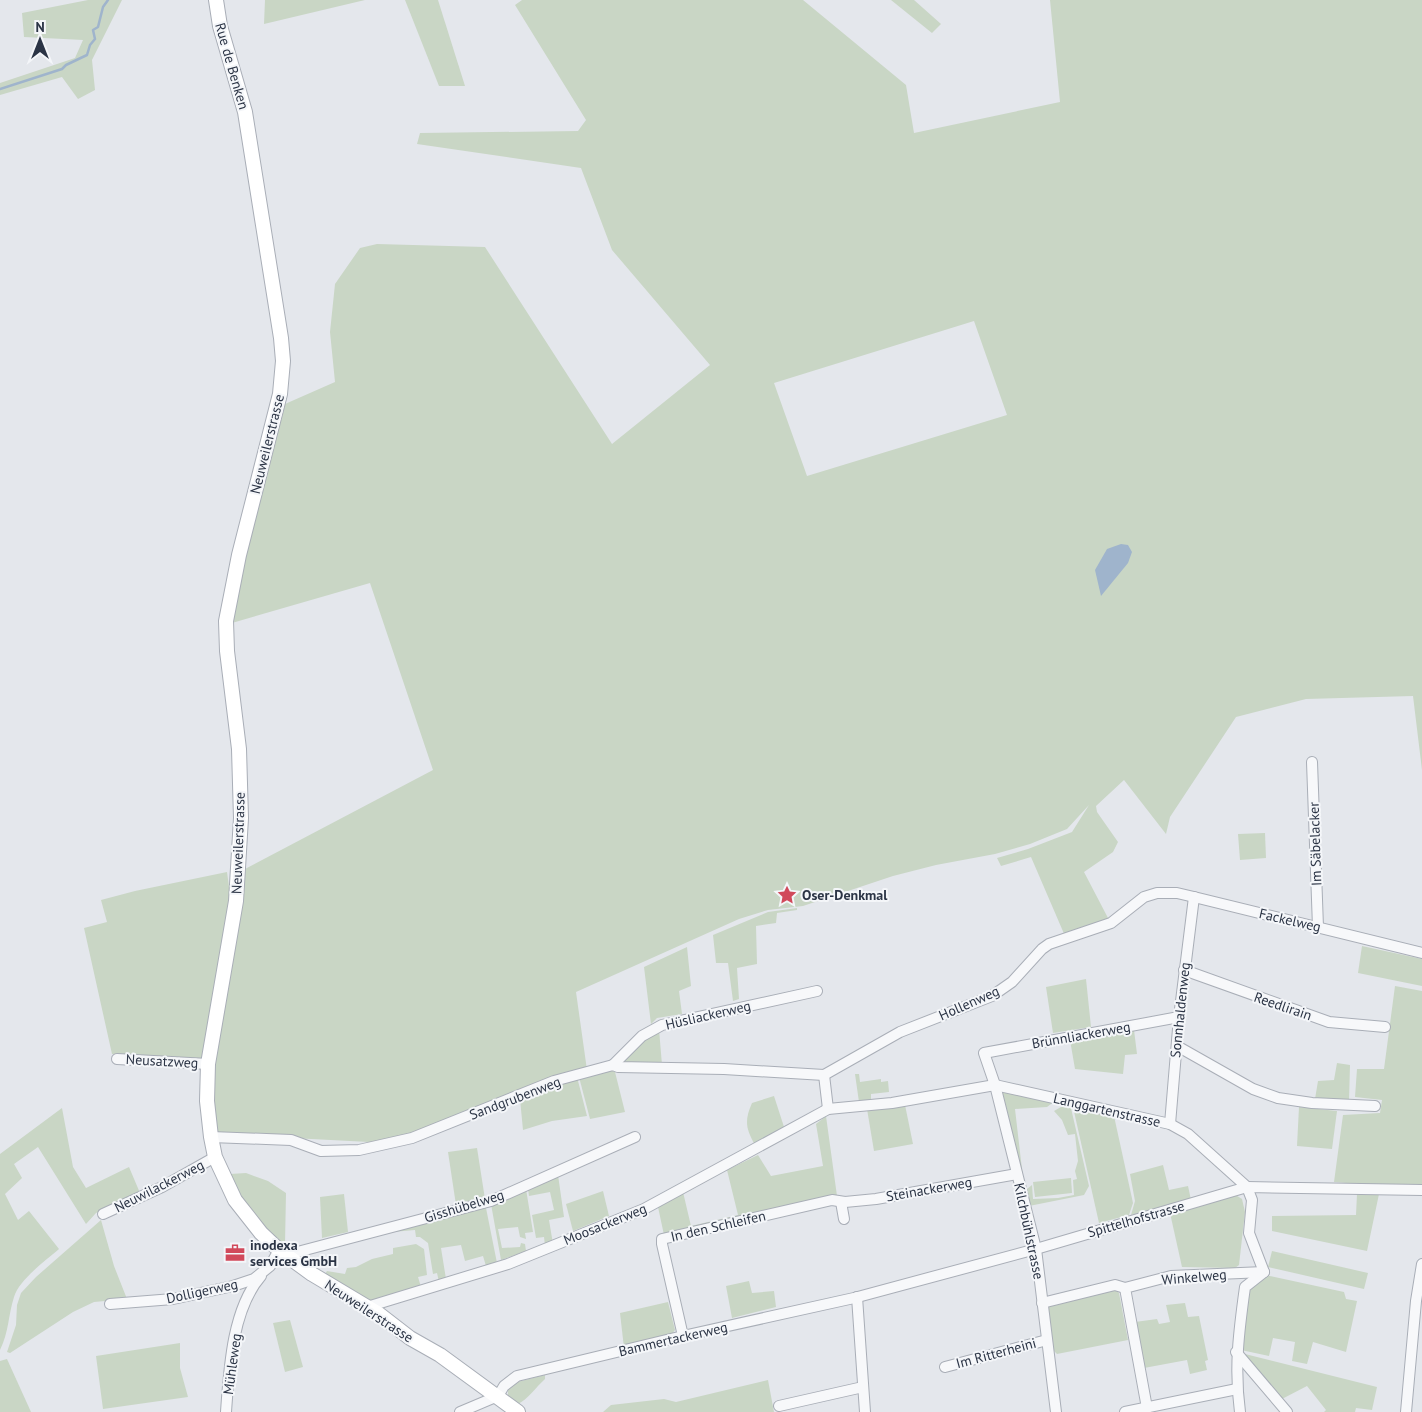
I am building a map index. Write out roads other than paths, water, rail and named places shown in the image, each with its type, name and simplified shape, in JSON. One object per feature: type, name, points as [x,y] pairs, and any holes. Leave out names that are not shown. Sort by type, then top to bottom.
[{"type":"street","name":"Rue de Benken","points":[[216,0],[220,26],[242,99],[249,133]]},
{"type":"street","name":"Neuweilerstrasse","points":[[249,133],[282,338],[282,372],[278,404],[239,555],[227,612],[226,651],[238,741],[241,818],[236,901],[208,1064],[207,1101],[211,1137],[216,1157],[235,1200],[261,1233],[312,1274],[367,1307],[410,1338],[440,1355],[518,1412]]},
{"type":"street","name":"Im Säbelacker","points":[[1312,762],[1318,927]]},
{"type":"street","name":"Fackelweg","points":[[1157,893],[1194,897],[1422,953]]},
{"type":"street","name":"Hollenweg","points":[[824,1075],[900,1032],[992,996],[1012,982],[1042,949],[1049,944],[1110,923],[1144,897],[1157,893]]},
{"type":"street","name":"Sonnhaldenweg","points":[[1170,1124],[1178,1017],[1194,897]]},
{"type":"street","name":"Reedlirain","points":[[1184,970],[1329,1022],[1385,1027]]},
{"type":"street","name":"Hüsliackerweg","points":[[613,1065],[642,1036],[662,1025],[817,991]]},
{"type":"street","name":"Brünnliackerweg","points":[[984,1052],[1178,1017]]},
{"type":"street","points":[[1177,1046],[1253,1090],[1312,1103],[1375,1106]]},
{"type":"street","name":"Kilchbühlstrasse","points":[[984,1052],[995,1085],[1036,1249],[1056,1412]]},
{"type":"street","name":"Neusatzweg","points":[[117,1059],[208,1064]]},
{"type":"street","name":"Sandgrubenweg","points":[[211,1137],[291,1140],[321,1151],[359,1150],[412,1138],[554,1081],[613,1065],[618,1067],[724,1069],[824,1075]]},
{"type":"street","points":[[824,1075],[828,1109]]},
{"type":"street","name":"Langgartenstrasse","points":[[828,1109],[892,1102],[995,1085],[1170,1124],[1188,1134],[1248,1187]]},
{"type":"street","name":"Moosackerweg","points":[[367,1307],[508,1264],[644,1209],[828,1109]]},
{"type":"street","name":"Gisshübelweg","points":[[283,1252],[491,1201],[635,1137]]},
{"type":"street","name":"Neuwilackerweg","points":[[103,1214],[162,1188],[216,1157]]},
{"type":"street","name":"Steinackerweg","points":[[841,1202],[876,1199],[1017,1174]]},
{"type":"street","points":[[1240,1412],[1236,1352],[1245,1287],[1264,1272],[1249,1233],[1252,1200],[1248,1187]]},
{"type":"street","name":"Spittelhofstrasse","points":[[857,1297],[1036,1249],[1248,1187],[1422,1190]]},
{"type":"street","name":"In den Schleifen","points":[[683,1336],[662,1238],[832,1200],[841,1202]]},
{"type":"street","points":[[841,1202],[844,1219]]},
{"type":"street","name":"Dolligerweg","points":[[110,1304],[173,1298],[233,1286],[254,1279],[283,1252]]},
{"type":"street","points":[[1406,1412],[1416,1301],[1422,1264]]},
{"type":"street","name":"Mühleweg","points":[[226,1412],[229,1372],[235,1335],[244,1307],[255,1283],[270,1266]]},
{"type":"street","name":"Winkelweg","points":[[1042,1303],[1116,1285],[1125,1288],[1171,1276],[1264,1272]]},
{"type":"street","points":[[1125,1288],[1148,1408]]},
{"type":"street","points":[[857,1297],[865,1412]]},
{"type":"street","name":"Bammertackerweg","points":[[498,1396],[504,1386],[517,1376],[857,1297]]},
{"type":"street","name":"Im Ritterheini","points":[[945,1367],[1047,1340]]},
{"type":"street","points":[[1236,1352],[1287,1412]]},
{"type":"street","points":[[779,1406],[863,1387]]},
{"type":"street","points":[[1125,1412],[1237,1389]]},
{"type":"street","points":[[460,1412],[498,1396]]},
{"type":"water","points":[[1121,544],[1128,545],[1132,552],[1128,563],[1101,596],[1095,570],[1107,549]]},
{"type":"waterway","points":[[0,89],[62,69],[66,65],[87,55],[90,45],[95,39],[93,30],[98,27],[103,7],[108,0]]},
{"type":"place","name":"Oser-Denkmal","points":[[787,895]]},
{"type":"place","name":"inodexa services GmbH","points":[[235,1253]]}]
